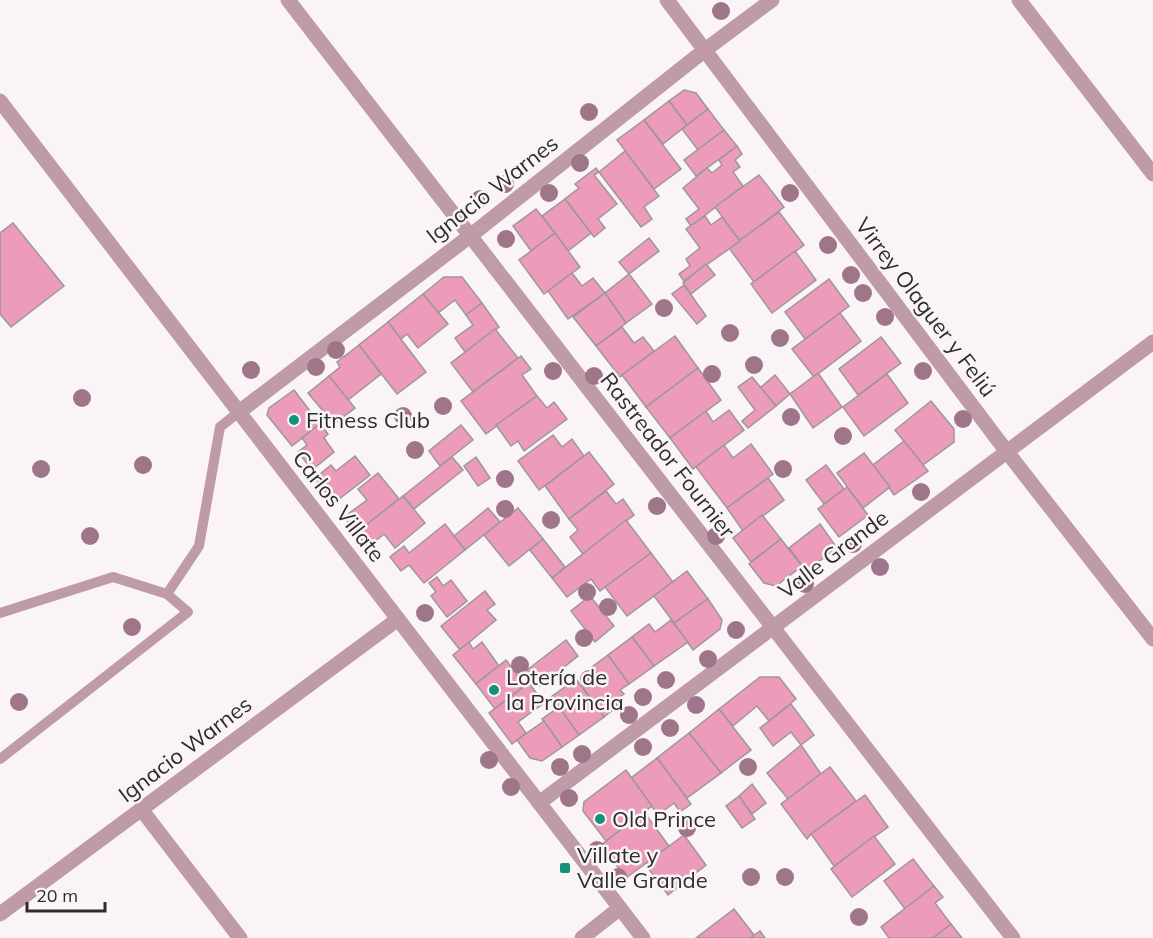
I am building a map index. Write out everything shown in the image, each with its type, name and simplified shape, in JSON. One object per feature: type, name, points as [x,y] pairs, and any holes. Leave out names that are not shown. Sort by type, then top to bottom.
[{"type":"street","name":"Rastreador Fournier","points":[[288,0],[1013,938]]},
{"type":"street","name":"Virrey Olaguer y Feliú","points":[[667,0],[1007,452],[1153,639]]},
{"type":"street","name":"Ignacio Warnes","points":[[239,412],[470,236],[705,50],[772,0]]},
{"type":"street","points":[[1019,0],[1153,174]]},
{"type":"street","name":"Carlos Villate","points":[[0,101],[643,938]]},
{"type":"street","name":"Valle Grande","points":[[539,803],[1153,342]]},
{"type":"street","name":"Ignacio Warnes","points":[[0,914],[398,619]]},
{"type":"street","points":[[141,810],[240,938]]},
{"type":"street","points":[[582,938],[620,908]]},
{"type":"lane","points":[[167,594],[199,546],[219,427],[239,412]]},
{"type":"lane","points":[[0,613],[113,577],[167,594],[188,612],[0,759]]},
{"type":"building","points":[[684,90],[696,93],[708,109],[687,125],[669,101]]},
{"type":"building","points":[[669,101],[687,125],[663,144],[644,120]]},
{"type":"building","points":[[708,109],[724,130],[698,150],[682,129]]},
{"type":"building","points":[[644,120],[681,169],[654,189],[617,140]]},
{"type":"building","points":[[724,130],[737,146],[696,176],[684,160]]},
{"type":"building","points":[[737,146],[742,154],[735,160],[740,167],[733,172],[743,186],[691,226],[686,219],[699,209],[683,188],[707,168],[712,173],[722,165],[719,160]]},
{"type":"building","points":[[625,151],[659,196],[644,207],[652,219],[641,227],[599,172]]},
{"type":"building","points":[[596,168],[599,172],[594,175],[617,204],[598,219],[605,228],[594,237],[565,199],[579,188],[575,184]]},
{"type":"building","points":[[759,175],[784,207],[740,241],[715,207]]},
{"type":"building","points":[[565,199],[591,233],[568,251],[542,216]]},
{"type":"building","points":[[536,209],[555,233],[531,251],[513,226]]},
{"type":"building","points":[[779,212],[804,245],[754,282],[729,248]]},
{"type":"building","points":[[705,216],[711,225],[722,217],[740,241],[684,281],[679,274],[690,266],[686,259],[700,248],[686,229]]},
{"type":"building","points":[[13,223],[64,286],[11,327],[0,314],[0,233]]},
{"type":"building","points":[[555,233],[580,267],[544,294],[519,260]]},
{"type":"building","points":[[649,238],[659,251],[629,274],[619,262]]},
{"type":"building","points":[[795,251],[816,280],[772,313],[751,284]]},
{"type":"building","points":[[706,264],[715,275],[691,294],[683,283]]},
{"type":"building","points":[[572,273],[582,286],[593,278],[605,293],[568,319],[548,291]]},
{"type":"building","points":[[629,274],[652,304],[626,323],[605,293]]},
{"type":"building","points":[[444,277],[462,277],[482,303],[466,315],[455,300],[438,313],[423,294]]},
{"type":"building","points":[[829,279],[849,306],[805,339],[785,312]]},
{"type":"building","points":[[684,285],[706,316],[697,324],[672,294]]},
{"type":"building","points":[[605,293],[626,323],[596,346],[573,317]]},
{"type":"building","points":[[423,294],[448,324],[418,348],[407,334],[401,339],[388,322]]},
{"type":"building","points":[[482,303],[499,327],[465,352],[455,338],[473,325],[466,315]]},
{"type":"building","points":[[840,313],[861,341],[814,377],[792,349]]},
{"type":"building","points":[[388,322],[426,372],[397,394],[359,345]]},
{"type":"building","points":[[622,327],[634,343],[643,337],[654,351],[620,377],[596,346]]},
{"type":"building","points":[[495,329],[518,358],[473,392],[451,363]]},
{"type":"building","points":[[675,336],[698,368],[646,407],[622,375]]},
{"type":"building","points":[[881,337],[901,363],[858,395],[839,369]]},
{"type":"building","points":[[359,345],[381,374],[348,400],[329,376],[340,367],[337,362]]},
{"type":"building","points":[[521,356],[531,369],[522,375],[537,396],[486,434],[461,401]]},
{"type":"building","points":[[698,368],[721,400],[670,438],[646,407]]},
{"type":"building","points":[[818,373],[842,407],[813,428],[790,394]]},
{"type":"building","points":[[887,374],[908,403],[864,436],[843,407]]},
{"type":"building","points":[[775,375],[790,394],[776,406],[760,388]]},
{"type":"building","points":[[329,376],[355,408],[334,424],[308,393]]},
{"type":"building","points":[[752,377],[776,406],[748,428],[742,421],[755,410],[738,387]]},
{"type":"building","name":"Fitness Club","points":[[294,390],[320,424],[292,446],[267,415],[269,408]]},
{"type":"building","points":[[537,396],[547,408],[554,402],[567,419],[524,451],[518,441],[511,446],[496,425]]},
{"type":"building","points":[[931,401],[954,429],[954,442],[923,465],[895,430]]},
{"type":"building","points":[[729,410],[744,430],[693,469],[670,438],[706,411],[713,422]]},
{"type":"building","points":[[320,424],[328,434],[324,438],[334,452],[312,470],[298,452],[307,445],[302,438]]},
{"type":"building","points":[[461,425],[473,440],[440,466],[429,451]]},
{"type":"building","points":[[553,435],[562,447],[572,439],[584,456],[539,490],[518,461]]},
{"type":"building","points":[[904,441],[928,471],[894,495],[873,465]]},
{"type":"building","points":[[751,444],[773,474],[727,508],[696,467],[724,445],[733,458]]},
{"type":"building","points":[[589,452],[614,484],[569,519],[545,486]]},
{"type":"building","points":[[864,453],[890,487],[863,508],[837,473]]},
{"type":"building","points":[[355,456],[370,475],[334,503],[315,478],[331,465],[336,471]]},
{"type":"building","points":[[452,457],[463,470],[414,509],[403,496]]},
{"type":"building","points":[[476,457],[490,478],[478,486],[464,466]]},
{"type":"building","points":[[826,465],[844,489],[824,504],[806,480]]},
{"type":"building","points":[[378,473],[399,499],[356,533],[344,517],[367,500],[358,489]]},
{"type":"building","points":[[768,478],[784,500],[743,531],[727,508]]},
{"type":"building","points":[[847,487],[868,515],[839,537],[818,509]]},
{"type":"building","points":[[606,491],[616,504],[623,499],[634,515],[583,554],[570,537],[578,530],[569,519]]},
{"type":"building","points":[[403,496],[425,523],[395,548],[384,534],[368,547],[356,533]]},
{"type":"building","points":[[488,508],[500,522],[465,550],[454,536]]},
{"type":"building","points":[[518,508],[543,539],[509,566],[484,535]]},
{"type":"building","points":[[762,515],[781,539],[751,562],[733,538]]},
{"type":"building","points":[[626,520],[651,553],[600,591],[591,579],[567,597],[552,578]]},
{"type":"building","points":[[445,524],[465,550],[424,583],[409,565],[401,571],[390,557],[404,546],[409,553]]},
{"type":"building","points":[[820,524],[837,548],[806,571],[789,548]]},
{"type":"building","points":[[543,539],[565,567],[552,578],[530,550]]},
{"type":"building","points":[[781,539],[802,566],[776,586],[764,583],[749,564]]},
{"type":"building","points":[[651,553],[673,582],[627,616],[605,587]]},
{"type":"building","points":[[687,571],[708,599],[674,623],[654,596]]},
{"type":"building","points":[[437,577],[443,586],[451,580],[467,601],[447,617],[431,596],[436,592],[429,583]]},
{"type":"building","points":[[485,591],[495,604],[487,610],[496,620],[460,650],[441,626]]},
{"type":"building","points":[[590,596],[614,626],[595,642],[571,611]]},
{"type":"building","points":[[708,599],[722,620],[720,629],[693,650],[674,623]]},
{"type":"building","points":[[671,620],[688,642],[654,666],[632,637],[649,624],[655,632]]},
{"type":"building","points":[[632,637],[654,666],[629,684],[608,655]]},
{"type":"building","points":[[566,640],[578,656],[540,686],[527,670]]},
{"type":"building","points":[[469,642],[473,649],[482,642],[499,666],[476,684],[453,655]]},
{"type":"building","points":[[608,655],[629,684],[620,690],[624,694],[614,701],[618,706],[604,717],[582,686],[598,675],[592,667]]},
{"type":"building","points":[[506,660],[525,685],[495,709],[476,684]]},
{"type":"building","points":[[760,677],[779,677],[796,699],[769,721],[757,706],[733,726],[719,709]]},
{"type":"building","points":[[576,679],[604,717],[579,735],[551,697]]},
{"type":"building","points":[[529,683],[544,703],[518,722],[526,733],[512,744],[489,713]]},
{"type":"building","points":[[791,704],[814,735],[801,745],[791,732],[773,746],[760,728]]},
{"type":"building","points":[[559,707],[579,735],[562,747],[542,719]]},
{"type":"building","points":[[719,709],[751,750],[721,773],[689,733]]},
{"type":"building","points":[[544,721],[562,747],[542,761],[530,758],[517,740]]},
{"type":"building","points":[[689,733],[721,773],[687,798],[657,758]]},
{"type":"building","points":[[801,745],[821,774],[788,799],[767,773]]},
{"type":"building","points":[[657,758],[691,804],[680,812],[674,803],[658,815],[631,778]]},
{"type":"building","points":[[830,767],[856,801],[807,839],[781,804]]},
{"type":"building","points":[[626,770],[652,806],[606,841],[583,811],[584,802]]},
{"type":"building","points":[[752,784],[766,803],[752,814],[739,796]]},
{"type":"building","points":[[865,795],[888,827],[834,866],[811,834]]},
{"type":"building","points":[[739,796],[755,819],[742,828],[726,806]]},
{"type":"building","points":[[644,812],[669,846],[626,878],[601,845]]},
{"type":"building","points":[[684,835],[706,865],[668,895],[645,864]]},
{"type":"building","points":[[874,836],[895,864],[852,897],[831,869]]},
{"type":"building","points":[[913,859],[934,886],[905,909],[884,881]]},
{"type":"building","points":[[934,886],[943,897],[935,903],[951,924],[933,938],[889,938],[881,927]]},
{"type":"building","points":[[734,909],[754,935],[751,938],[696,938]]},
{"type":"building","points":[[951,924],[962,938],[933,938]]},
{"type":"building","points":[[760,931],[765,938],[751,938],[754,935]]},
{"type":"place","name":"Fitness Club","points":[[294,420]]},
{"type":"place","name":"Lotería de la Provincia","points":[[494,690]]},
{"type":"place","name":"Old Prince","points":[[600,819]]},
{"type":"place","name":"Villate y Valle Grande","points":[[565,868]]}]
